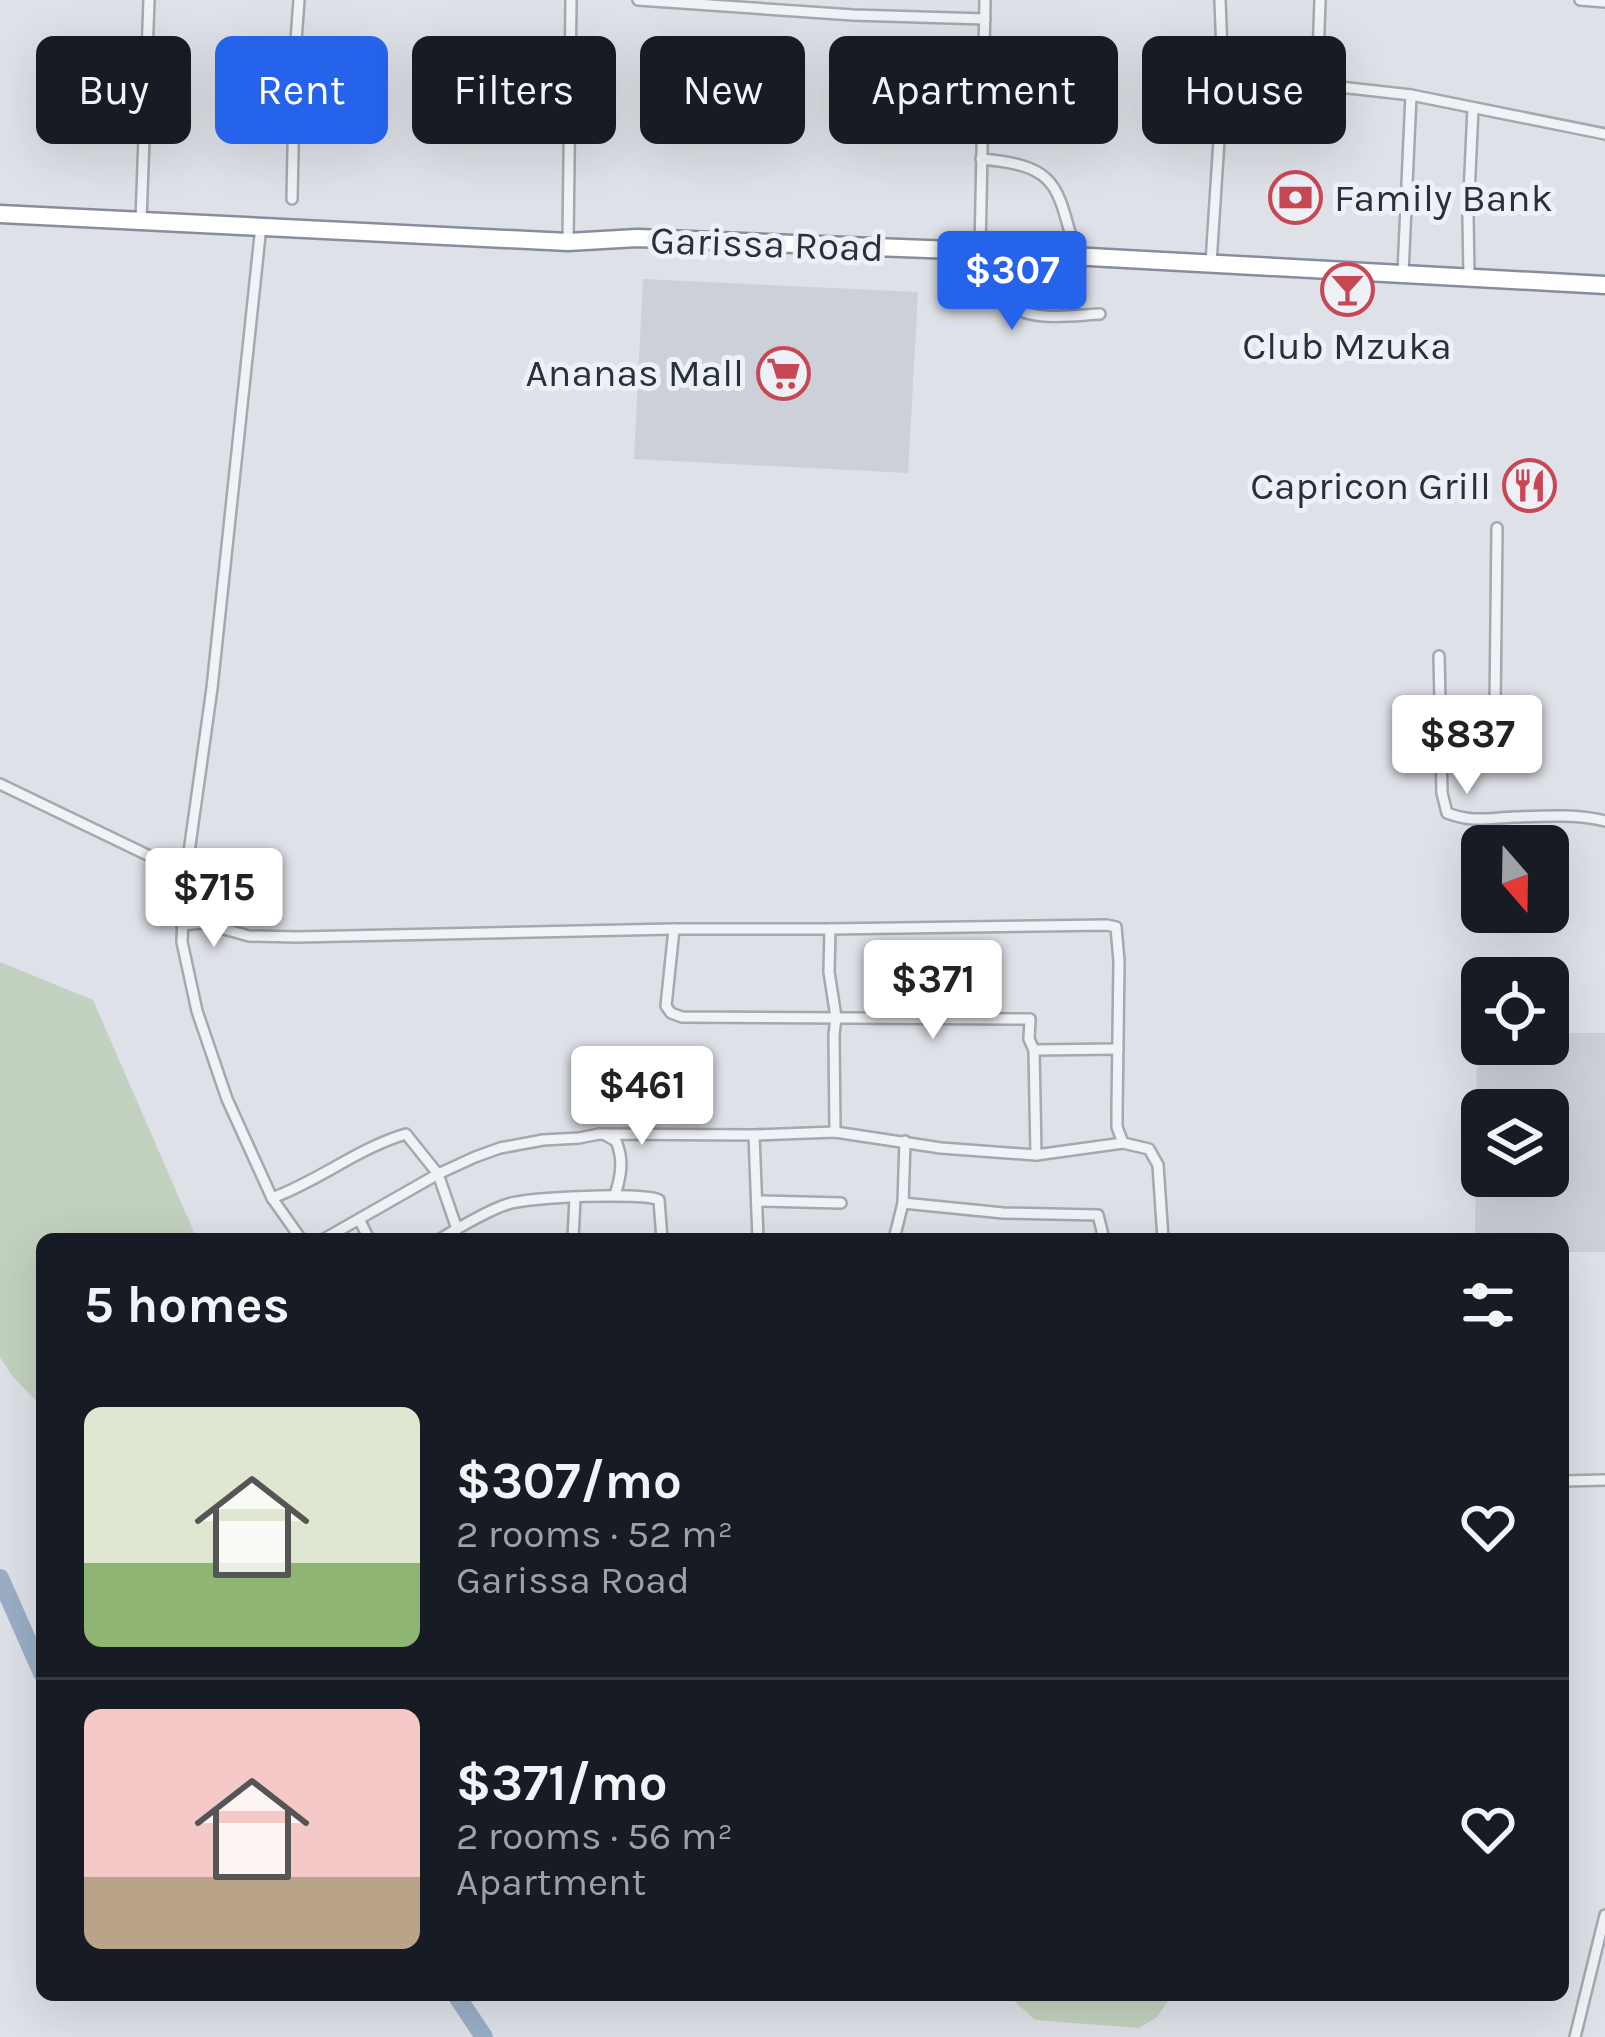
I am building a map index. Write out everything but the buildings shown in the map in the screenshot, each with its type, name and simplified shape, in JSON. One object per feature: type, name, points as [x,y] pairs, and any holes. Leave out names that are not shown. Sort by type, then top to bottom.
[{"type":"highway","name":"Garissa Road","points":[[0,214],[568,242],[637,238],[989,252],[1605,285]]},
{"type":"street","points":[[141,220],[149,0]]},
{"type":"street","points":[[292,199],[299,0]]},
{"type":"street","points":[[568,242],[571,0]]},
{"type":"street","points":[[638,0],[985,19]]},
{"type":"street","points":[[985,0],[981,159],[989,252],[1006,299],[1022,313],[1053,317],[1100,314]]},
{"type":"street","points":[[1220,0],[1221,36]]},
{"type":"street","points":[[1319,36],[1320,0]]},
{"type":"street","points":[[1580,0],[1605,2]]},
{"type":"street","points":[[1346,87],[1411,95],[1605,134]]},
{"type":"street","points":[[1403,273],[1411,95]]},
{"type":"street","points":[[1469,276],[1473,108]]},
{"type":"street","points":[[1211,263],[1218,144]]},
{"type":"street","points":[[981,159],[1012,162],[1046,175],[1055,186],[1077,256]]},
{"type":"street","points":[[261,226],[182,925],[197,1011],[227,1100],[272,1198],[297,1233]]},
{"type":"street","points":[[1495,708],[1497,528]]},
{"type":"street","points":[[1438,656],[1442,793],[1447,813],[1468,821],[1516,817],[1605,821]]},
{"type":"street","points":[[0,784],[187,874]]},
{"type":"street","points":[[182,925],[202,923],[249,936],[297,937],[1116,927],[1117,1126],[1123,1143]]},
{"type":"street","points":[[674,929],[666,1006],[682,1017],[1030,1018],[1036,1155]]},
{"type":"street","points":[[830,929],[829,972],[836,1017],[835,1132]]},
{"type":"street","points":[[1034,1050],[1118,1049]]},
{"type":"street","points":[[336,1233],[437,1174],[500,1148],[599,1134],[835,1132],[941,1148],[1036,1155],[1123,1143],[1149,1149],[1161,1184],[1162,1233]]},
{"type":"street","points":[[272,1198],[406,1134],[437,1174],[457,1228]]},
{"type":"street","points":[[599,1134],[614,1139],[620,1151],[615,1195]]},
{"type":"street","points":[[754,1136],[758,1233]]},
{"type":"street","points":[[896,1233],[903,1203],[905,1142]]},
{"type":"street","points":[[449,1233],[506,1204],[615,1195],[659,1200],[662,1233]]},
{"type":"street","points":[[573,1233],[575,1198]]},
{"type":"street","points":[[758,1201],[841,1203]]},
{"type":"street","points":[[903,1203],[1003,1213],[1098,1215],[1102,1233]]},
{"type":"street","points":[[359,1221],[366,1233]]},
{"type":"street","points":[[1569,1481],[1605,1480]]},
{"type":"street","points":[[1575,2037],[1605,1915]]},
{"type":"shaded area","name":"Ananas Mall","points":[[643,279],[918,292],[908,473],[634,459]]},
{"type":"shaded area","points":[[1569,1033],[1605,1033],[1605,1252],[1569,1252],[1569,1233],[1475,1233],[1475,1197],[1569,1197],[1569,1089],[1476,1089],[1477,1065],[1569,1065]]},
{"type":"green space","points":[[0,962],[93,1000],[194,1233],[36,1233],[36,1401],[0,1357]]},
{"type":"green space","points":[[1014,2001],[1168,2001],[1157,2017],[1139,2028],[1035,2020]]},
{"type":"waterway","points":[[0,1578],[36,1659]]},
{"type":"waterway","points":[[460,2001],[484,2037]]},
{"type":"place","name":"Family Bank","points":[[1295,198]]},
{"type":"place","name":"Club Mzuka","points":[[1347,289]]},
{"type":"place","name":"Ananas Mall","points":[[783,373]]},
{"type":"place","name":"Capricon Grill","points":[[1530,486]]}]
